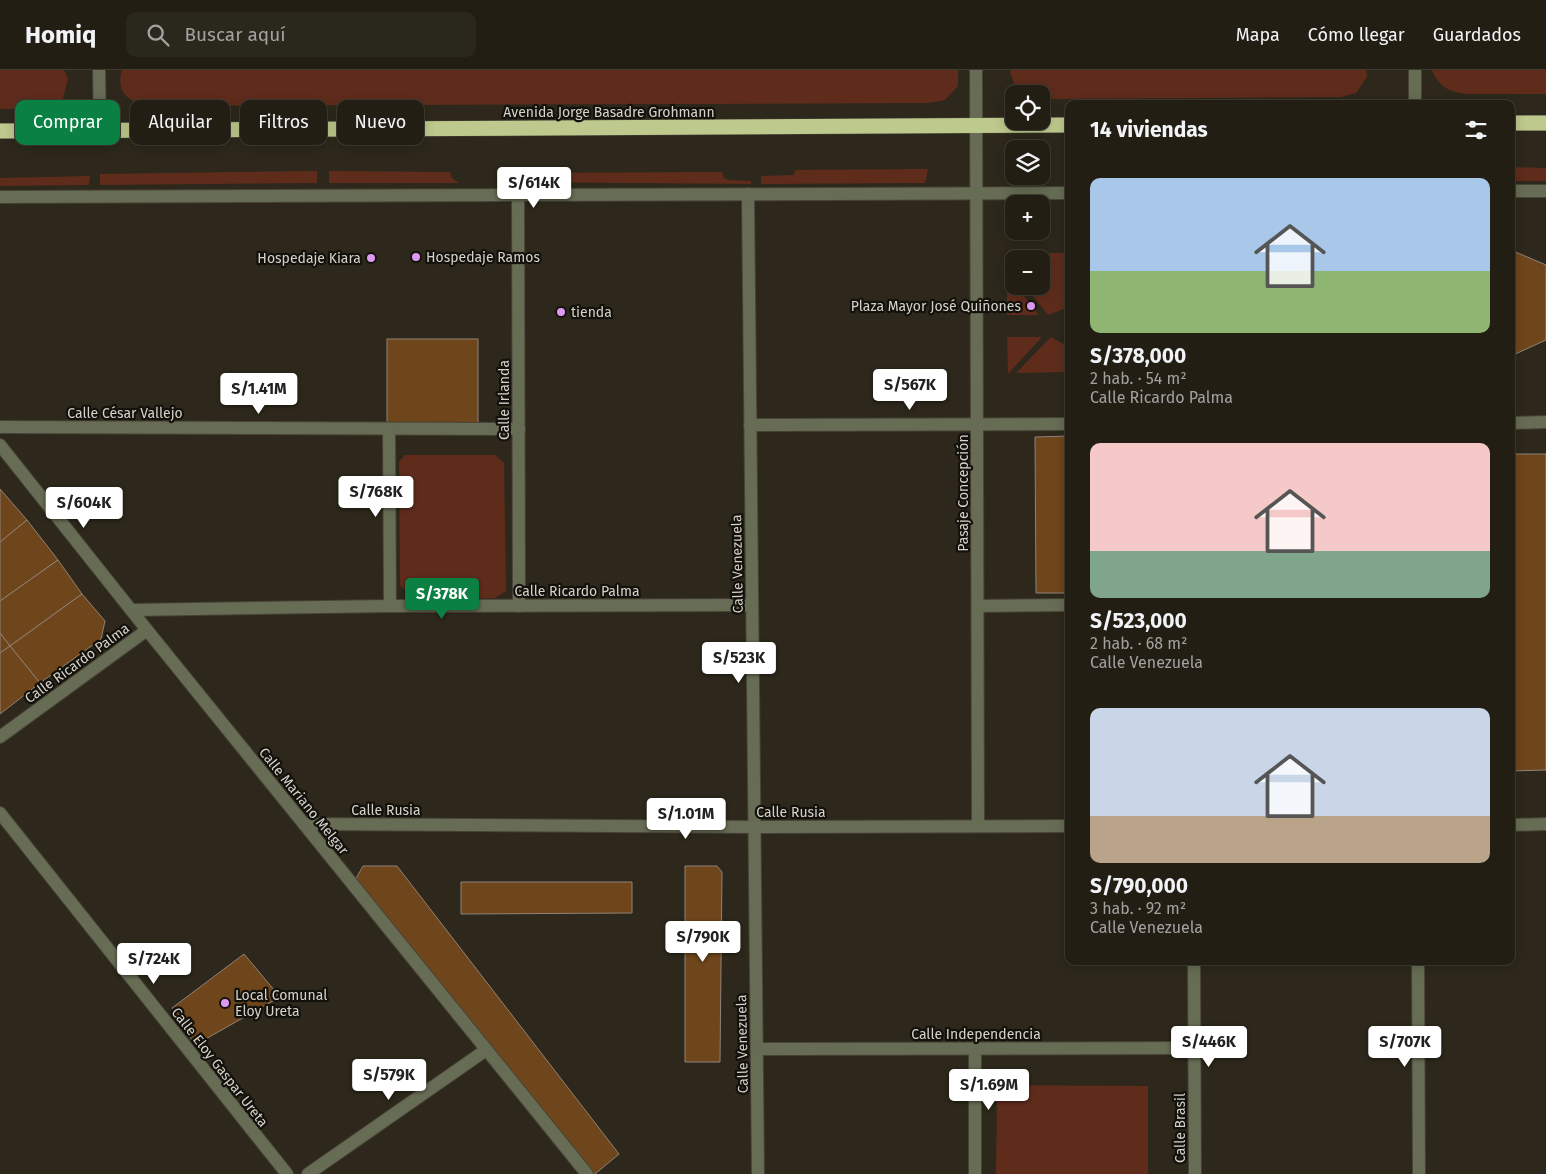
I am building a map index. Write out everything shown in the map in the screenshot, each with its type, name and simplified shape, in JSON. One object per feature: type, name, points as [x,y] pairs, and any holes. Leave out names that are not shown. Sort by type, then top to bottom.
[{"type":"highway","points":[[1515,123],[1546,123]]},
{"type":"highway","name":"Avenida Jorge Basadre Grohmann","points":[[120,131],[1065,126]]},
{"type":"highway","name":"Avenida Jorge Basadre Grohmann","points":[[0,132],[15,132]]},
{"type":"street","points":[[99,70],[99,100]]},
{"type":"street","name":"Pasaje Concepción","points":[[976,70],[978,826]]},
{"type":"street","points":[[1415,70],[1415,100]]},
{"type":"street","points":[[1515,191],[1546,191]]},
{"type":"street","points":[[0,197],[1065,193]]},
{"type":"street","name":"Calle Venezuela","points":[[748,194],[758,1174]]},
{"type":"street","name":"Calle Irlanda","points":[[518,195],[519,606]]},
{"type":"street","points":[[1515,423],[1546,422]]},
{"type":"street","points":[[750,425],[1065,424]]},
{"type":"street","name":"Calle César Vallejo","points":[[0,428],[519,429]]},
{"type":"street","points":[[389,429],[390,606]]},
{"type":"street","name":"Calle Mariano Melgar","points":[[0,445],[147,630],[587,1174]]},
{"type":"street","name":"Calle Ricardo Palma","points":[[131,610],[390,606],[752,605]]},
{"type":"street","points":[[978,606],[1065,605]]},
{"type":"street","name":"Calle Ricardo Palma","points":[[0,737],[147,630]]},
{"type":"street","name":"Calle Eloy Gaspar Ureta","points":[[0,814],[287,1174]]},
{"type":"street","name":"Calle Rusia","points":[[304,824],[755,827],[1065,826]]},
{"type":"street","points":[[1515,824],[1546,824]]},
{"type":"street","name":"Calle Brasil","points":[[1194,965],[1195,1174]]},
{"type":"street","points":[[1418,965],[1419,1174]]},
{"type":"street","points":[[975,1048],[975,1174]]},
{"type":"street","name":"Calle Independencia","points":[[757,1050],[1195,1048]]},
{"type":"street","points":[[308,1174],[486,1050]]},
{"type":"shaded area","points":[[0,70],[64,70],[68,78],[63,99],[15,100],[15,109],[0,109]]},
{"type":"shaded area","points":[[122,70],[958,70],[958,86],[945,100],[928,103],[424,105],[424,100],[337,100],[337,105],[327,105],[327,100],[240,100],[240,106],[230,106],[230,100],[131,100],[123,91],[120,78]]},
{"type":"shaded area","points":[[1011,70],[1366,70],[1367,77],[1356,93],[1341,97],[1050,99],[1050,85],[1015,85]]},
{"type":"shaded area","points":[[1432,70],[1546,70],[1546,94],[1461,93],[1441,85]]},
{"type":"shaded area","points":[[1515,167],[1546,168],[1546,181],[1515,181]]},
{"type":"shaded area","points":[[928,169],[925,183],[761,184],[761,176],[794,175],[795,170]]},
{"type":"shaded area","points":[[317,171],[317,183],[100,185],[100,174]]},
{"type":"shaded area","points":[[329,171],[450,172],[452,178],[459,183],[329,183]]},
{"type":"shaded area","points":[[722,172],[724,178],[728,180],[751,181],[751,184],[505,182],[505,177],[508,173]]},
{"type":"shaded area","points":[[90,176],[89,185],[0,186],[0,178]]},
{"type":"shaded area","points":[[1050,253],[1065,253],[1065,309],[1048,315],[1032,295],[1050,295]]},
{"type":"shaded area","points":[[1007,295],[1023,295],[1039,315],[1007,315]]},
{"type":"shaded area","points":[[1007,337],[1042,337],[1008,374]]},
{"type":"shaded area","points":[[1051,337],[1065,345],[1065,372],[1016,373]]},
{"type":"shaded area","points":[[405,455],[495,455],[504,463],[506,591],[495,598],[415,600],[400,585],[399,462]]},
{"type":"shaded area","points":[[997,1085],[1148,1086],[1148,1174],[996,1174]]},
{"type":"building","points":[[1515,252],[1546,265],[1546,340],[1515,354]]},
{"type":"building","points":[[387,339],[478,339],[478,427],[387,427]]},
{"type":"building","points":[[1065,436],[1065,593],[1036,593],[1035,437]]},
{"type":"building","points":[[1515,454],[1546,454],[1546,770],[1515,771]]},
{"type":"building","points":[[0,489],[27,520],[0,542]]},
{"type":"building","points":[[27,520],[58,560],[0,601],[0,542]]},
{"type":"building","points":[[58,560],[82,594],[10,646],[0,633],[0,601]]},
{"type":"building","points":[[82,594],[105,621],[101,639],[40,683],[10,646]]},
{"type":"building","points":[[0,633],[10,646],[0,653]]},
{"type":"building","points":[[10,646],[40,683],[0,714],[0,653]]},
{"type":"building","points":[[363,866],[397,866],[619,1154],[595,1174],[589,1174],[354,882]]},
{"type":"building","points":[[685,866],[717,866],[722,872],[720,1062],[685,1062]]},
{"type":"building","points":[[461,882],[632,882],[632,913],[461,914]]},
{"type":"building","name":"Local Comunal Eloy Ureta","points":[[244,954],[280,997],[195,1045],[172,1008]]},
{"type":"place","name":"Hospedaje Ramos","points":[[416,257]]},
{"type":"place","name":"Hospedaje Kiara","points":[[371,258]]},
{"type":"place","name":"Plaza Mayor José Quiñones","points":[[1031,306]]},
{"type":"place","name":"tienda","points":[[561,312]]},
{"type":"place","name":"Local Comunal Eloy Ureta","points":[[225,1003]]}]
